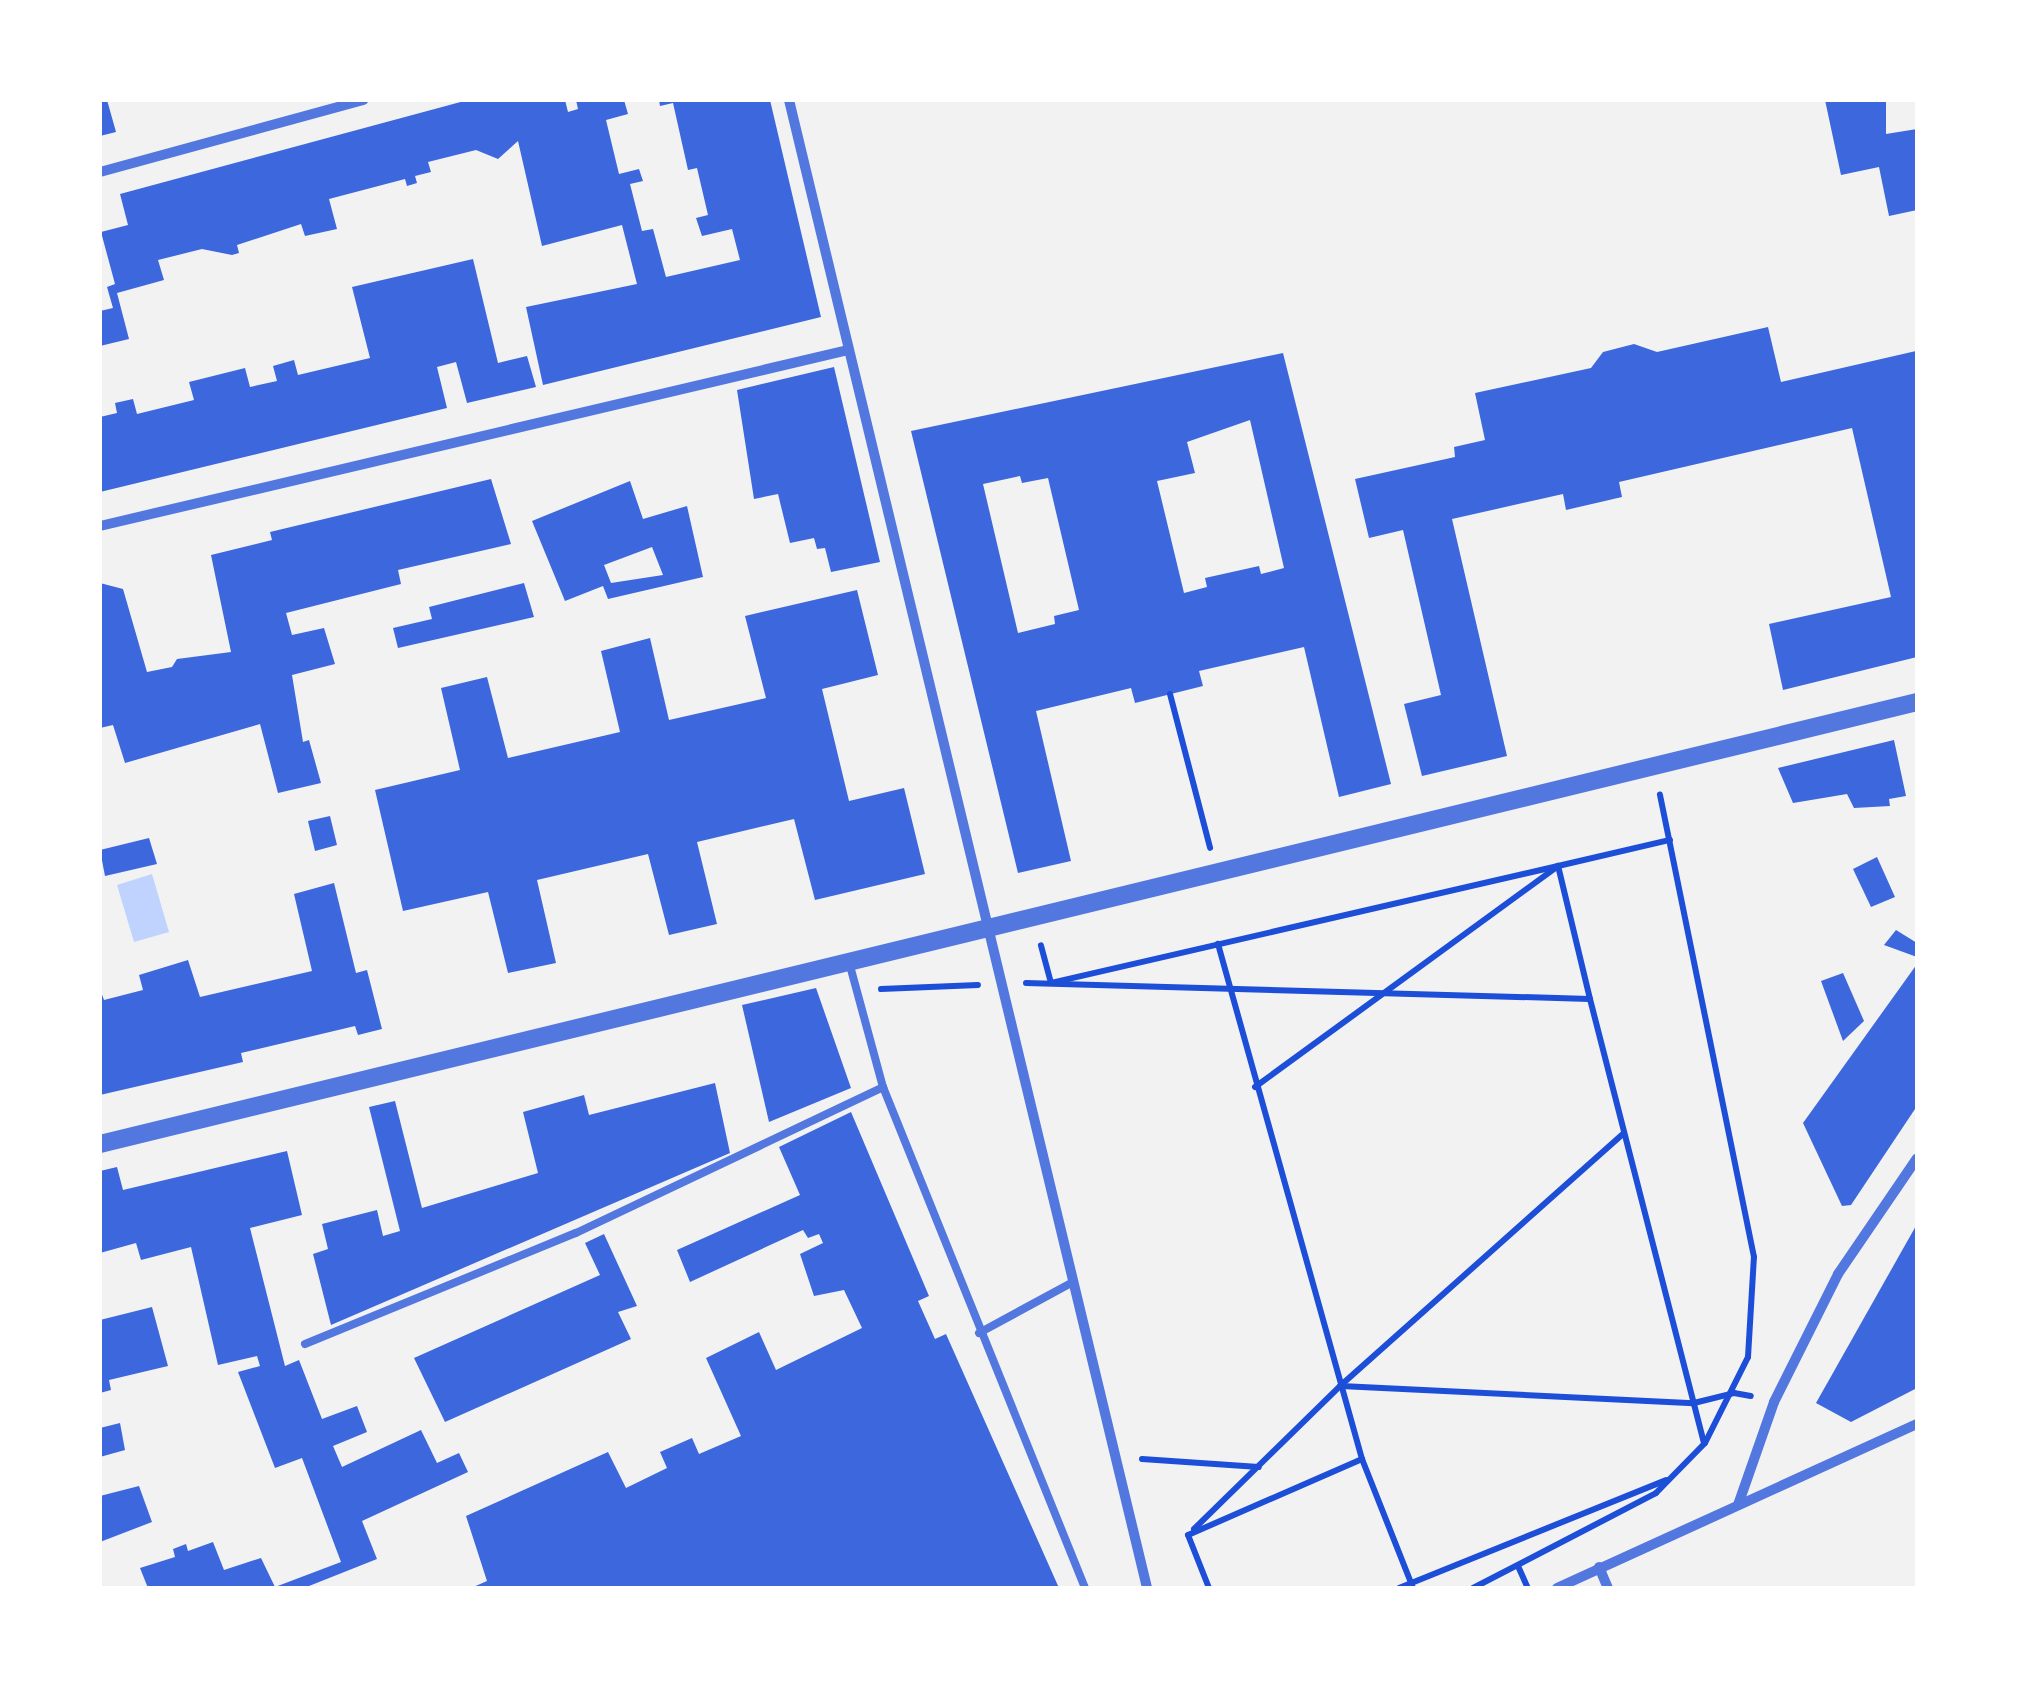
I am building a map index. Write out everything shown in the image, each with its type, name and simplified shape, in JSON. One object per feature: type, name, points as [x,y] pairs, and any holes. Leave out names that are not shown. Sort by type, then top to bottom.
[{"type":"street","points":[[100,172],[363,100]]},
{"type":"street","points":[[789,100],[1147,1588]]},
{"type":"street","points":[[100,526],[848,350]]},
{"type":"street","points":[[100,1144],[1034,920],[1917,702]]},
{"type":"street","points":[[1738,1505],[1774,1402],[1838,1274],[1917,1158]]},
{"type":"street","points":[[1557,1588],[1917,1424]]},
{"type":"street","points":[[1598,1567],[1608,1588]]},
{"type":"lane","points":[[849,962],[884,1087],[979,1334],[1084,1588]]},
{"type":"lane","points":[[305,1344],[576,1233],[884,1087]]},
{"type":"lane","points":[[979,1334],[1073,1282]]},
{"type":"path","points":[[1170,694],[1218,875]]},
{"type":"path","points":[[1472,1588],[1656,1493],[1705,1443],[1734,1392],[1748,1356],[1754,1257],[1664,809]]},
{"type":"path","points":[[1051,983],[1670,840]]},
{"type":"path","points":[[1255,1087],[1374,996],[1558,866]]},
{"type":"path","points":[[1558,866],[1705,1443]]},
{"type":"path","points":[[1034,920],[1051,983]]},
{"type":"path","points":[[1218,944],[1362,1459],[1412,1586]]},
{"type":"path","points":[[856,990],[1051,983],[1230,994],[1590,999]]},
{"type":"path","points":[[1188,1535],[1340,1386],[1624,1134]]},
{"type":"path","points":[[1340,1386],[1694,1403],[1734,1392],[1754,1397]]},
{"type":"path","points":[[1188,1535],[1362,1459]]},
{"type":"path","points":[[1140,1460],[1260,1467]]},
{"type":"path","points":[[1398,1588],[1412,1586],[1670,1479]]},
{"type":"path","points":[[1188,1535],[1209,1588]]},
{"type":"path","points":[[1518,1566],[1528,1588]]},
{"type":"water","points":[[152,874],[169,932],[134,942],[117,885]]},
{"type":"building","points":[[100,100],[107,100],[116,132],[100,136]]},
{"type":"building","points":[[468,100],[565,100],[568,112],[578,109],[576,100],[624,100],[628,114],[606,120],[619,174],[639,169],[643,181],[630,184],[642,231],[653,229],[666,277],[740,260],[732,229],[702,236],[696,218],[708,215],[697,168],[688,170],[673,103],[660,106],[659,100],[770,100],[821,317],[543,385],[526,307],[637,284],[622,225],[542,246],[518,141],[498,159],[476,150],[428,162],[431,172],[415,176],[417,183],[407,186],[405,179],[329,199],[337,229],[305,236],[301,224],[237,245],[239,253],[232,255],[202,249],[158,260],[164,280],[117,293],[129,339],[100,346],[100,311],[113,308],[107,287],[115,284],[101,232],[128,225],[120,194]]},
{"type":"building","points":[[1825,100],[1886,100],[1886,134],[1917,129],[1917,210],[1889,216],[1879,167],[1841,175]]},
{"type":"building","points":[[473,259],[498,363],[527,356],[536,387],[467,403],[456,362],[437,367],[447,408],[100,492],[100,417],[117,413],[115,403],[133,399],[137,414],[194,400],[189,382],[245,368],[250,387],[277,381],[273,366],[294,360],[298,375],[370,358],[352,287]]},
{"type":"building","points":[[1768,327],[1781,382],[1916,351],[1917,657],[1783,690],[1769,624],[1891,597],[1852,428],[1619,482],[1622,497],[1566,510],[1563,494],[1452,519],[1507,756],[1422,776],[1404,704],[1441,695],[1403,530],[1369,538],[1355,479],[1455,457],[1454,447],[1485,440],[1475,393],[1591,368],[1603,352],[1634,344],[1657,352]]},
{"type":"building","points":[[1283,353],[1391,784],[1339,797],[1304,647],[1199,671],[1203,686],[1135,703],[1131,688],[1036,711],[1071,861],[1018,873],[911,431]],"holes":[[[1250,420],[1284,568],[1261,574],[1259,566],[1205,578],[1207,587],[1184,593],[1157,481],[1195,473],[1187,442]],[[1020,476],[1022,483],[1048,478],[1079,610],[1054,616],[1055,624],[1018,633],[983,484]]]},
{"type":"building","points":[[834,367],[880,562],[831,572],[825,548],[817,549],[814,538],[790,543],[778,494],[754,499],[737,390]]},
{"type":"building","points":[[491,479],[511,544],[398,570],[401,584],[286,613],[292,635],[324,628],[335,664],[292,675],[303,742],[309,740],[321,783],[278,793],[260,724],[125,763],[113,725],[100,728],[100,583],[123,589],[147,672],[172,667],[177,659],[231,652],[211,555],[272,540],[270,532]]},
{"type":"building","points":[[630,481],[643,519],[687,506],[703,577],[608,599],[603,586],[565,601],[532,521]],"holes":[[[652,547],[663,575],[611,583],[604,565]]]},
{"type":"building","points":[[524,583],[534,617],[398,648],[393,628],[432,619],[429,607]]},
{"type":"building","points":[[857,590],[878,675],[822,689],[849,801],[904,788],[925,874],[815,900],[794,819],[697,842],[717,924],[669,935],[648,854],[537,880],[556,963],[508,973],[488,892],[403,911],[375,790],[460,770],[441,688],[487,677],[508,758],[620,732],[601,651],[650,638],[669,720],[766,698],[745,616]]},
{"type":"building","points":[[1894,740],[1906,796],[1889,799],[1890,806],[1854,808],[1847,794],[1793,803],[1778,768]]},
{"type":"building","points":[[330,816],[337,845],[315,851],[308,821]]},
{"type":"building","points":[[149,838],[157,864],[105,876],[100,850]]},
{"type":"building","points":[[1877,857],[1895,897],[1871,907],[1853,869]]},
{"type":"building","points":[[334,883],[356,973],[367,970],[382,1029],[358,1035],[355,1026],[241,1053],[243,1062],[100,1095],[100,989],[104,1000],[143,990],[139,975],[188,960],[200,997],[312,971],[294,894]]},
{"type":"building","points":[[1896,930],[1917,943],[1917,957],[1884,945]]},
{"type":"building","points":[[1917,964],[1917,1106],[1851,1205],[1842,1206],[1803,1123]]},
{"type":"building","points":[[1843,973],[1864,1021],[1843,1041],[1821,981]]},
{"type":"building","points":[[816,988],[851,1088],[769,1122],[742,1005]]},
{"type":"building","points":[[715,1083],[730,1153],[331,1325],[313,1254],[328,1249],[322,1224],[377,1210],[383,1236],[400,1231],[369,1107],[395,1101],[422,1208],[538,1173],[523,1112],[584,1095],[589,1115]]},
{"type":"building","points":[[851,1112],[929,1296],[918,1301],[935,1339],[946,1334],[1059,1588],[471,1588],[487,1581],[466,1516],[608,1452],[626,1488],[667,1468],[660,1452],[692,1438],[699,1454],[741,1436],[706,1358],[759,1332],[776,1370],[862,1328],[844,1290],[814,1296],[800,1254],[823,1243],[819,1234],[808,1238],[803,1230],[690,1282],[677,1250],[800,1195],[779,1147]]},
{"type":"building","points":[[287,1151],[302,1215],[250,1228],[285,1366],[299,1360],[322,1419],[357,1406],[367,1432],[333,1446],[342,1467],[421,1430],[437,1463],[459,1453],[468,1472],[362,1521],[377,1559],[304,1588],[148,1588],[140,1568],[175,1557],[173,1549],[186,1544],[188,1551],[213,1542],[224,1570],[261,1558],[275,1587],[341,1562],[302,1458],[275,1468],[238,1372],[260,1366],[257,1356],[218,1365],[191,1247],[141,1260],[136,1243],[100,1253],[100,1171],[117,1167],[123,1190]]},
{"type":"building","points":[[1917,1224],[1917,1388],[1851,1422],[1816,1403]]},
{"type":"building","points":[[604,1234],[637,1306],[618,1312],[631,1339],[445,1422],[414,1358],[600,1275],[585,1243]]},
{"type":"building","points":[[152,1307],[168,1366],[109,1380],[111,1390],[100,1393],[100,1320]]},
{"type":"building","points":[[120,1423],[125,1450],[100,1457],[100,1428]]},
{"type":"building","points":[[139,1486],[152,1522],[100,1542],[100,1496]]}]
